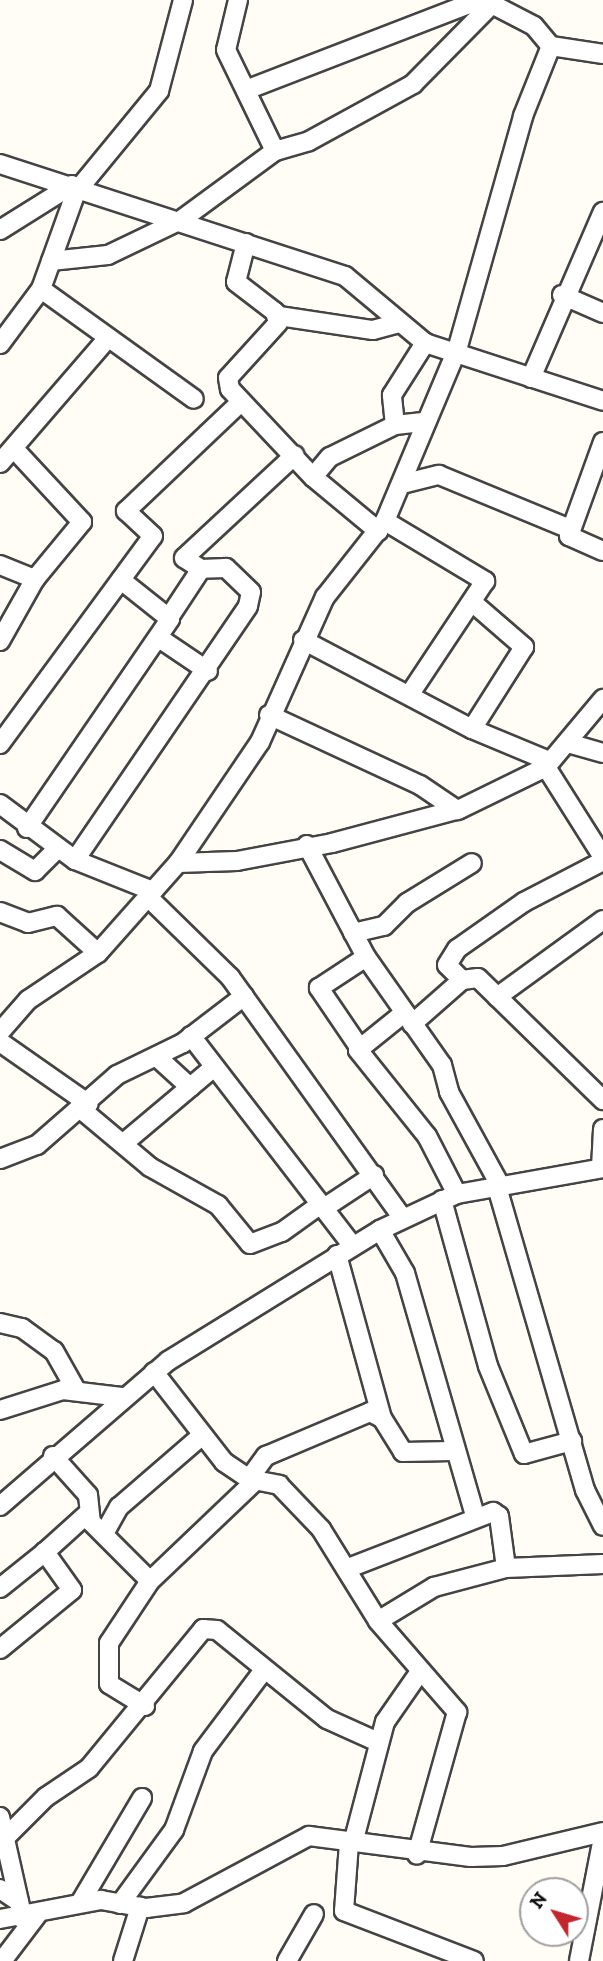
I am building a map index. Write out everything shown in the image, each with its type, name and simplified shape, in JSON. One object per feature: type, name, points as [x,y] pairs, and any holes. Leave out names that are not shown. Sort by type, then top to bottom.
[{"type":"street","points":[[0,230],[76,186],[159,91],[183,0]]},
{"type":"street","points":[[238,0],[225,39],[275,150]]},
{"type":"street","points":[[51,261],[108,255],[181,220],[275,150],[309,141],[413,84],[485,1]]},
{"type":"street","points":[[246,90],[485,1],[534,26],[551,46],[603,54]]},
{"type":"street","points":[[374,1175],[282,1231],[250,1244],[218,1205],[150,1167],[1,1029],[28,1000],[98,953],[178,863],[187,841],[248,762],[303,639],[325,597],[381,526],[402,484],[424,422],[457,350],[523,116],[551,46]]},
{"type":"street","points":[[0,164],[181,220],[345,276],[425,343],[457,350],[603,401]]},
{"type":"street","points":[[0,344],[41,289],[76,186]]},
{"type":"street","points":[[531,378],[562,295],[603,212]]},
{"type":"street","points":[[246,243],[236,282],[279,316],[373,330],[399,323]]},
{"type":"street","points":[[41,289],[194,399]]},
{"type":"street","points":[[562,295],[603,313]]},
{"type":"street","points":[[279,316],[229,378],[241,402],[295,455],[313,477],[381,526],[474,570],[485,586],[471,602],[410,694]]},
{"type":"street","points":[[0,463],[16,451],[108,338]]},
{"type":"street","points":[[395,425],[393,395],[425,343]]},
{"type":"street","points":[[0,744],[154,532],[126,511],[241,402]]},
{"type":"street","points":[[313,477],[330,457],[395,425],[424,422]]},
{"type":"street","points":[[603,442],[569,536],[603,551]]},
{"type":"street","points":[[0,641],[35,579],[56,560],[82,518],[16,451]]},
{"type":"street","points":[[75,860],[208,671],[251,592],[226,568],[201,569],[184,558],[295,455]]},
{"type":"street","points":[[402,484],[448,477],[570,529]]},
{"type":"street","points":[[0,565],[35,579]]},
{"type":"street","points":[[27,828],[159,638],[201,569]]},
{"type":"street","points":[[121,580],[170,616]]},
{"type":"street","points":[[471,602],[524,647],[472,729]]},
{"type":"street","points":[[159,638],[208,671]]},
{"type":"street","points":[[303,639],[472,729],[547,764],[603,859],[524,902],[457,949],[447,965],[462,980]]},
{"type":"street","points":[[178,863],[237,861],[457,810],[547,764],[568,743],[603,699]]},
{"type":"street","points":[[269,715],[420,785],[457,810]]},
{"type":"street","points":[[568,743],[603,753]]},
{"type":"street","points":[[0,804],[27,828],[75,860],[150,894],[244,996],[402,1217]]},
{"type":"street","points":[[307,845],[366,957],[442,1065],[454,1104],[499,1187],[591,1509],[603,1527]]},
{"type":"street","points":[[0,850],[35,871],[57,849]]},
{"type":"street","points":[[353,933],[384,926],[407,903],[472,863]]},
{"type":"street","points":[[0,912],[28,923],[57,915],[98,953]]},
{"type":"street","points":[[497,997],[603,920]]},
{"type":"street","points":[[366,957],[319,988],[357,1044],[427,1136],[449,1197],[488,1366],[524,1454],[572,1441]]},
{"type":"street","points":[[357,1044],[408,1018],[462,980],[478,978],[603,1100]]},
{"type":"street","points":[[0,1159],[37,1145],[86,1107],[117,1074],[157,1057],[191,1036],[244,996]]},
{"type":"street","points":[[191,1036],[353,1245]]},
{"type":"street","points":[[157,1057],[190,1087]]},
{"type":"street","points":[[125,1142],[215,1067]]},
{"type":"street","points":[[0,1506],[53,1456],[154,1372],[337,1255],[402,1217],[449,1197],[602,1168],[603,1129]]},
{"type":"street","points":[[380,1230],[405,1273],[452,1451],[475,1516]]},
{"type":"street","points":[[337,1255],[382,1418],[403,1451],[452,1451]]},
{"type":"street","points":[[0,1323],[22,1328],[54,1351],[76,1390]]},
{"type":"street","points":[[154,1372],[200,1437],[253,1479],[279,1485],[321,1529],[378,1621],[419,1673],[457,1712],[417,1854]]},
{"type":"street","points":[[0,1410],[76,1390],[122,1397]]},
{"type":"street","points":[[145,1706],[109,1684],[105,1654],[150,1581],[253,1479],[265,1456],[322,1427],[370,1412],[382,1418]]},
{"type":"street","points":[[105,1532],[119,1507],[200,1437]]},
{"type":"street","points":[[0,1588],[86,1515],[88,1495],[53,1456]]},
{"type":"street","points":[[86,1515],[150,1581]]},
{"type":"street","points":[[346,1569],[475,1516],[499,1516],[506,1568]]},
{"type":"street","points":[[0,1649],[72,1590],[45,1552]]},
{"type":"street","points":[[378,1621],[434,1587],[506,1568],[603,1564]]},
{"type":"street","points":[[5,1847],[46,1797],[89,1768],[145,1706],[203,1629],[217,1630],[262,1671],[327,1719],[379,1742]]},
{"type":"street","points":[[120,1904],[174,1830],[208,1743],[262,1671]]},
{"type":"street","points":[[419,1673],[395,1701],[379,1742],[351,1843],[344,1911],[474,1961]]},
{"type":"street","points":[[80,1903],[142,1798]]},
{"type":"street","points":[[0,1817],[5,1847],[26,1912],[2,1961]]},
{"type":"street","points":[[0,1919],[80,1903],[140,1907],[184,1903],[218,1890],[302,1837],[417,1854],[503,1856],[603,1832]]},
{"type":"street","points":[[579,1961],[603,1838]]},
{"type":"street","points":[[0,1889],[26,1912]]},
{"type":"street","points":[[123,1961],[140,1907]]},
{"type":"street","points":[[291,1960],[314,1914]]}]
